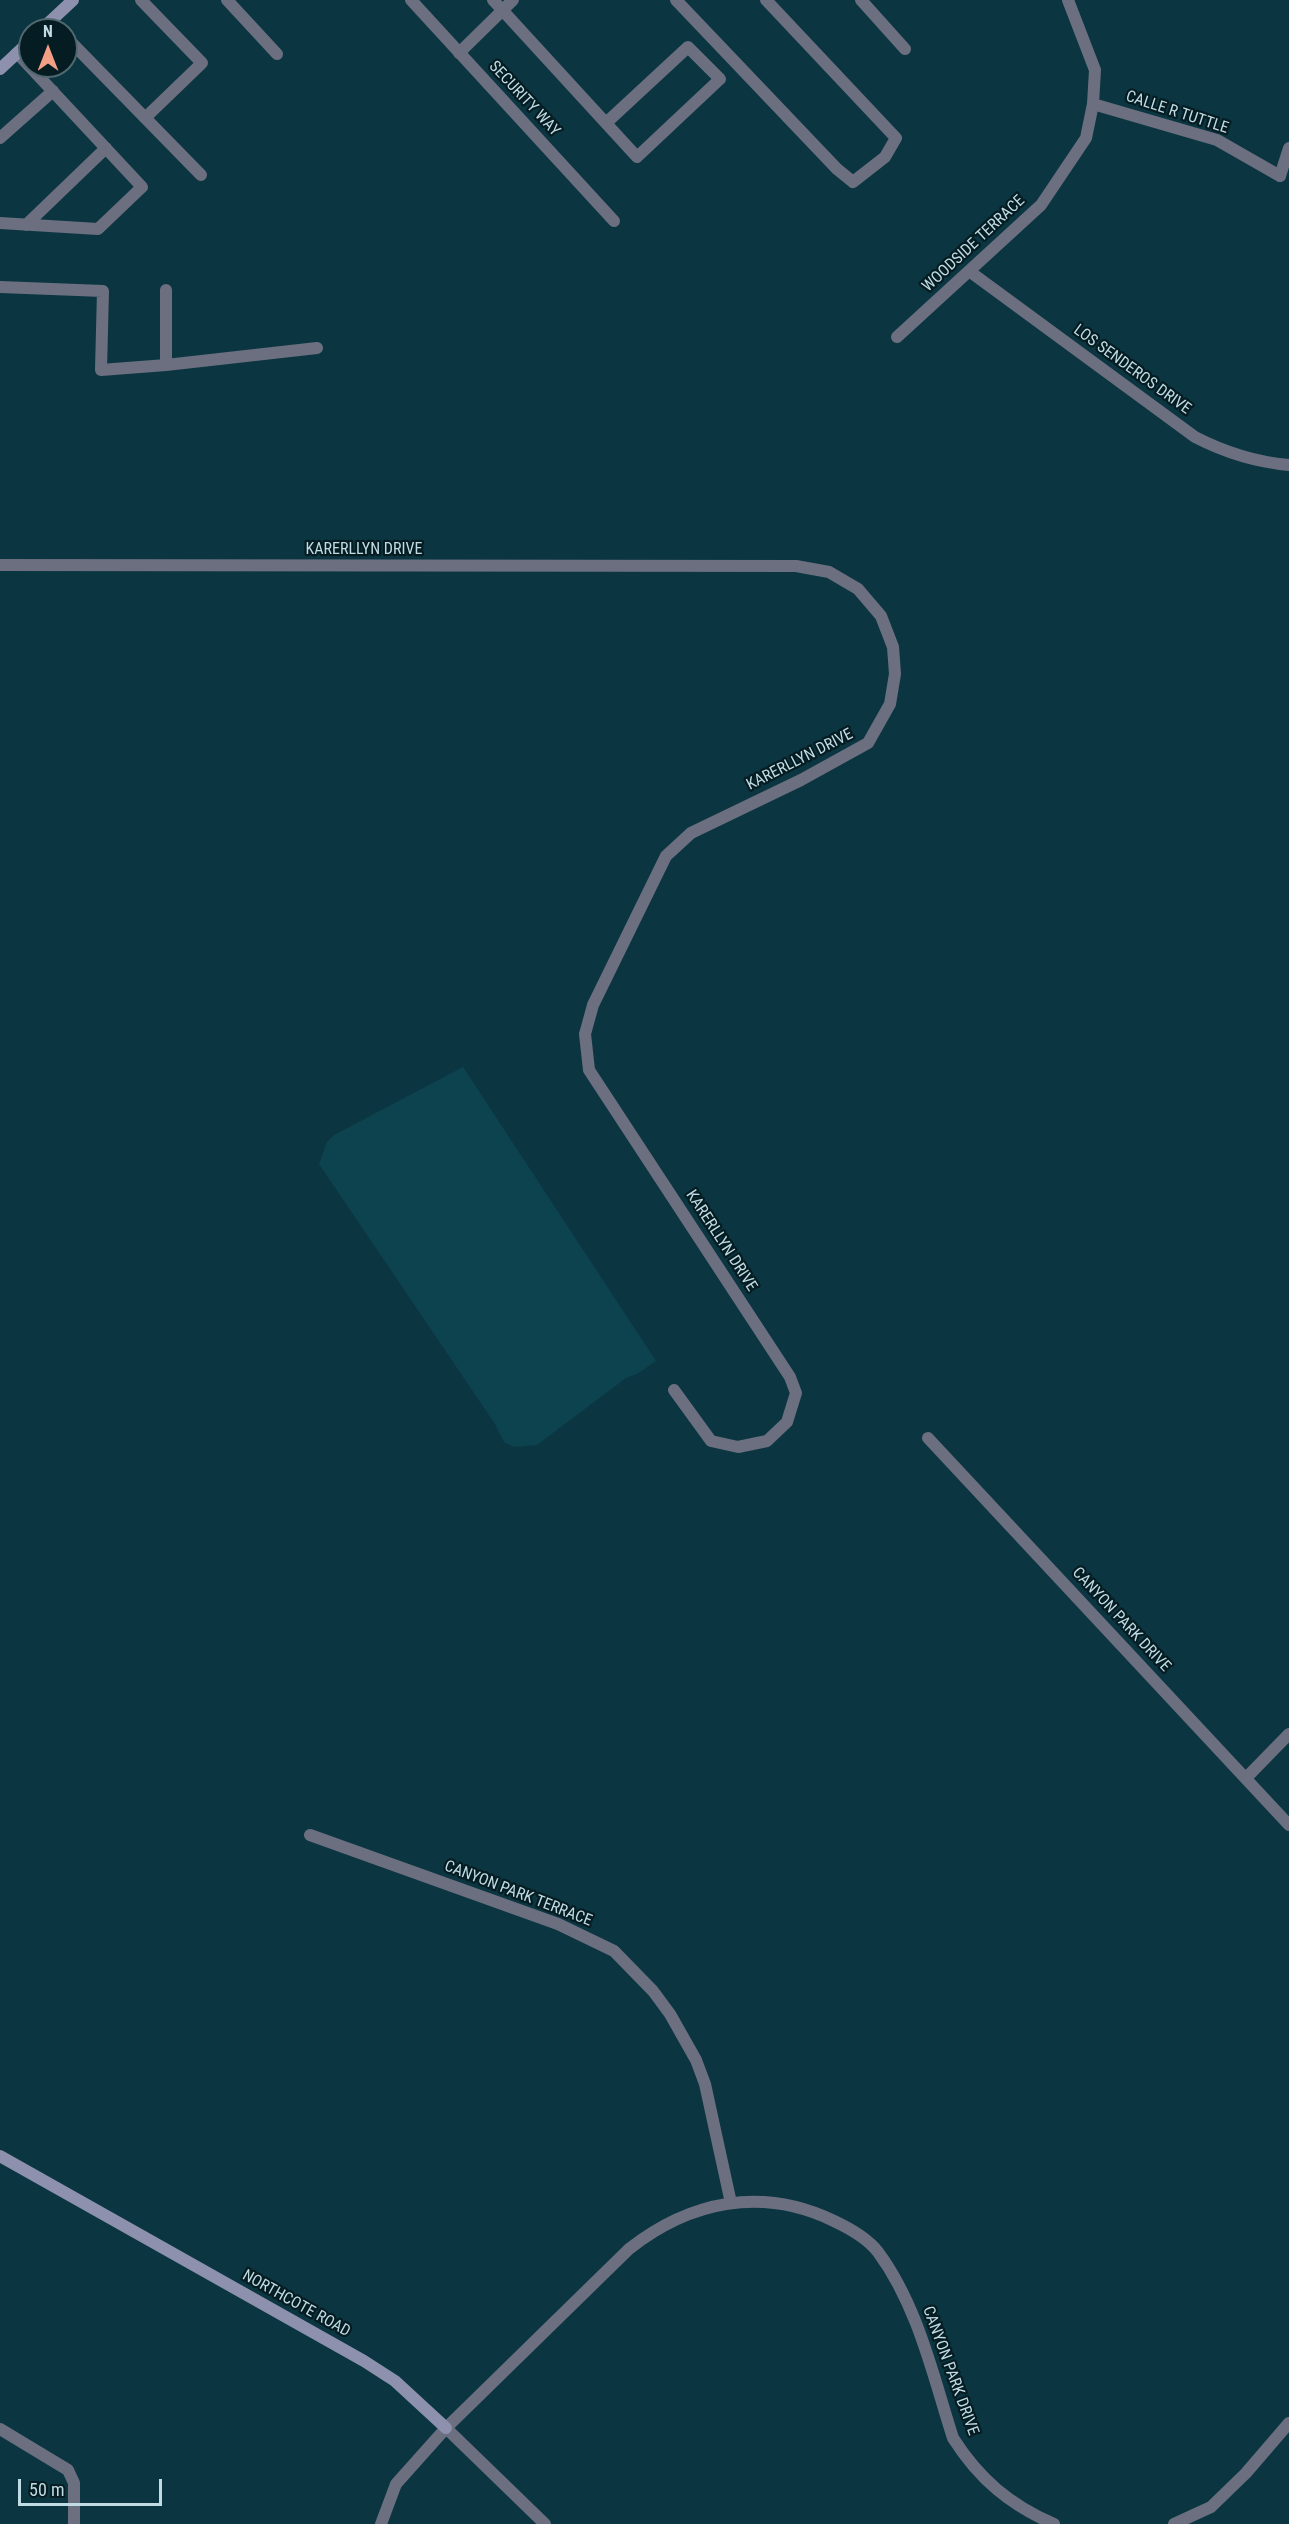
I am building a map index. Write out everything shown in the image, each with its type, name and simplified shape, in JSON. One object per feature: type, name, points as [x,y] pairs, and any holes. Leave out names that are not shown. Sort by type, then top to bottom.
[{"type":"street","points":[[58,18],[74,0]]},
{"type":"street","points":[[141,0],[202,63],[145,118]]},
{"type":"street","points":[[227,0],[278,54]]},
{"type":"street","name":"SECURITY WAY","points":[[411,0],[614,221]]},
{"type":"street","points":[[493,0],[637,157],[720,79],[688,47],[606,123]]},
{"type":"street","points":[[459,53],[513,0]]},
{"type":"street","points":[[676,0],[837,169],[853,182],[885,157],[896,138],[766,0]]},
{"type":"street","points":[[861,0],[905,49]]},
{"type":"street","name":"WOODSIDE TERRACE","points":[[897,337],[1041,205],[1086,138],[1093,104],[1095,70],[1068,0]]},
{"type":"street","points":[[78,49],[201,175]]},
{"type":"street","points":[[0,69],[17,53],[142,187],[99,229],[0,223]]},
{"type":"street","points":[[0,138],[53,91]]},
{"type":"street","name":"CALLE R TUTTLE","points":[[1093,104],[1217,141],[1281,176],[1289,148]]},
{"type":"street","points":[[26,225],[106,148]]},
{"type":"street","name":"LOS SENDEROS DRIVE","points":[[969,271],[1195,437],[1236,455],[1289,465]]},
{"type":"street","points":[[0,287],[103,291],[101,370],[317,348]]},
{"type":"street","points":[[166,290],[166,365]]},
{"type":"street","name":"KARERLLYN DRIVE","points":[[0,565],[796,566],[829,572],[858,589],[881,616],[893,647],[895,674],[890,704],[868,743],[801,780],[691,833],[666,856],[593,1005],[585,1034],[589,1070],[790,1377],[796,1393],[788,1422],[767,1441],[738,1447],[711,1441],[674,1390]]},
{"type":"street","name":"CANYON PARK DRIVE","points":[[928,1438],[1289,1825]]},
{"type":"street","points":[[1246,1778],[1289,1734]]},
{"type":"street","name":"CANYON PARK TERRACE","points":[[310,1834],[558,1924],[615,1951],[635,1970],[664,2006],[696,2060],[705,2084],[731,2203]]},
{"type":"street","name":"NORTHCOTE ROAD","points":[[0,2156],[364,2361],[395,2381],[545,2524]]},
{"type":"street","name":"CANYON PARK DRIVE","points":[[381,2524],[396,2484],[446,2428],[628,2249],[666,2223],[687,2213],[731,2203],[776,2203],[810,2211],[841,2224],[878,2251],[911,2309],[953,2438],[965,2458],[996,2491],[1014,2505],[1054,2524]]},
{"type":"street","points":[[1174,2524],[1211,2507],[1246,2473],[1289,2423]]},
{"type":"street","points":[[0,2429],[68,2470],[74,2483],[74,2524]]},
{"type":"shaded area","points":[[463,1067],[656,1361],[637,1374],[626,1378],[537,1445],[514,1447],[504,1442],[495,1424],[319,1164],[327,1142],[334,1135]]}]
